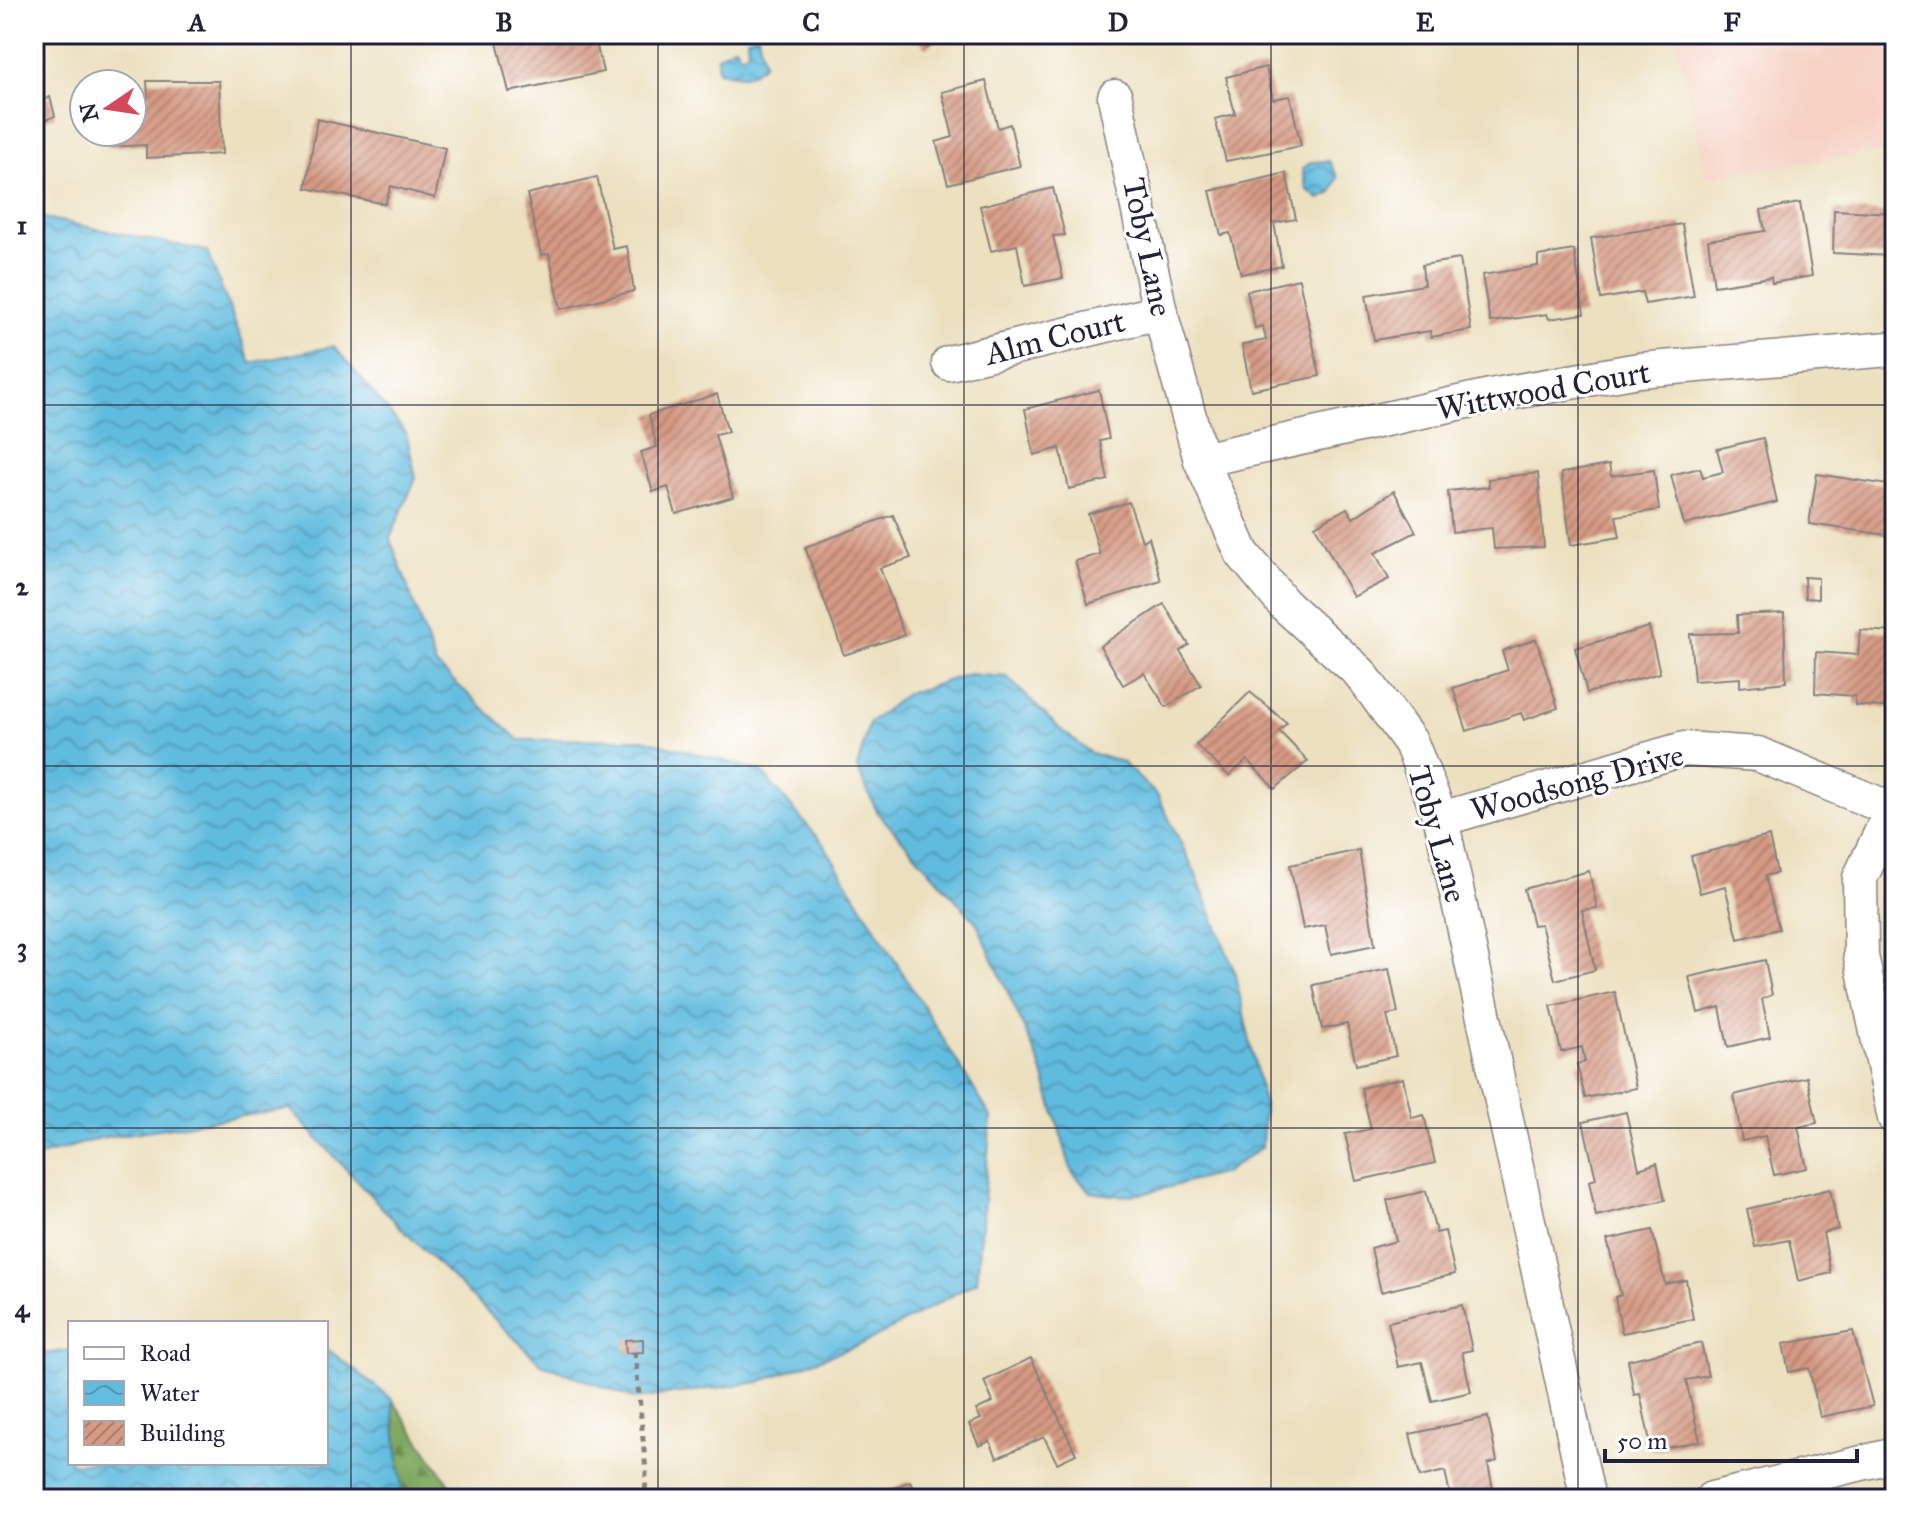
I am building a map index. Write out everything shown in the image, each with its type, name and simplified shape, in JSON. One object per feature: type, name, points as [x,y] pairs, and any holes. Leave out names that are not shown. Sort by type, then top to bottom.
[{"type":"street","name":"Toby Lane","points":[[1115,97],[1160,312],[1201,460],[1242,553],[1284,604],[1360,673],[1411,743],[1441,819],[1588,1499]]},
{"type":"street","name":"Alm Court","points":[[949,363],[1160,312]]},
{"type":"street","name":"Wittwood Court","points":[[1201,460],[1490,396],[1639,370],[1890,349]]},
{"type":"street","name":"Woodsong Drive","points":[[1441,819],[1684,749],[1758,754],[1894,810]]},
{"type":"street","points":[[1894,810],[1860,878],[1861,940],[1895,1118]]},
{"type":"street","points":[[1712,1499],[1895,1455]]},
{"type":"path","points":[[34,42],[51,34]]},
{"type":"path","points":[[635,1352],[646,1472],[645,1499]]},
{"type":"shaded area","points":[[1676,34],[1895,34],[1895,150],[1706,177]]},
{"type":"green space","points":[[392,1399],[459,1499],[403,1499]]},
{"type":"water","points":[[758,35],[764,63],[759,68],[743,75],[718,71],[717,56],[735,46],[741,55],[748,51],[747,38]]},
{"type":"water","points":[[1329,161],[1338,177],[1332,193],[1320,199],[1307,190],[1302,169],[1312,162]]},
{"type":"water","points":[[34,216],[207,251],[251,363],[334,346],[406,433],[416,478],[390,538],[436,665],[519,740],[643,739],[761,771],[825,846],[991,1117],[977,1282],[871,1340],[759,1382],[636,1399],[541,1364],[402,1229],[290,1109],[100,1138],[34,1158]]},
{"type":"water","points":[[969,674],[1007,677],[1060,729],[1091,753],[1122,762],[1158,796],[1194,870],[1234,970],[1264,1104],[1262,1147],[1224,1173],[1146,1193],[1120,1196],[1091,1192],[1072,1172],[1040,1064],[977,923],[877,812],[857,768],[869,723],[906,694]]},
{"type":"water","points":[[68,1350],[68,1465],[328,1465],[328,1350],[392,1399],[403,1499],[34,1499],[34,1355]]},
{"type":"building","points":[[495,34],[594,34],[603,72],[509,92]]},
{"type":"building","points":[[914,34],[943,34],[927,48]]},
{"type":"building","points":[[1226,34],[1244,34],[1229,41]]},
{"type":"building","points":[[1266,67],[1273,99],[1290,96],[1301,146],[1226,161],[1215,119],[1235,114],[1226,77]]},
{"type":"building","points":[[148,81],[219,81],[222,154],[146,158]]},
{"type":"building","points":[[986,81],[998,128],[1010,124],[1020,166],[948,184],[936,142],[953,137],[942,92]]},
{"type":"building","points":[[50,97],[55,116],[34,125],[34,105]]},
{"type":"building","points":[[317,119],[445,148],[435,198],[391,186],[385,204],[306,188]]},
{"type":"building","points":[[1286,173],[1296,219],[1274,223],[1282,266],[1241,274],[1230,233],[1221,235],[1210,191]]},
{"type":"building","points":[[597,177],[613,249],[627,246],[634,291],[561,309],[549,254],[541,255],[527,194]]},
{"type":"building","points":[[1053,188],[1065,235],[1053,236],[1063,278],[1025,286],[1017,245],[991,251],[980,206]]},
{"type":"building","points":[[1800,203],[1812,276],[1772,283],[1771,277],[1714,286],[1708,240],[1765,231],[1761,210]]},
{"type":"building","points":[[1834,210],[1895,213],[1895,263],[1890,263],[1890,256],[1833,253]]},
{"type":"building","points":[[1682,224],[1694,296],[1645,304],[1642,292],[1601,299],[1591,238]]},
{"type":"building","points":[[1574,250],[1584,314],[1549,319],[1547,314],[1490,322],[1482,275],[1538,266],[1538,256]]},
{"type":"building","points":[[1460,259],[1471,330],[1431,337],[1430,331],[1374,340],[1366,295],[1424,285],[1422,265]]},
{"type":"building","points":[[1299,279],[1320,376],[1251,390],[1242,345],[1266,340],[1263,326],[1255,328],[1247,291]]},
{"type":"building","points":[[1099,390],[1109,439],[1100,441],[1108,480],[1069,489],[1060,448],[1034,455],[1025,409]]},
{"type":"building","points":[[717,394],[728,432],[715,435],[733,497],[676,514],[668,487],[653,492],[641,452],[657,447],[649,415]]},
{"type":"building","points":[[1763,438],[1777,502],[1684,525],[1671,475],[1700,468],[1703,477],[1723,472],[1717,449]]},
{"type":"building","points":[[1609,465],[1611,476],[1654,470],[1659,510],[1616,516],[1620,537],[1571,545],[1561,473]]},
{"type":"building","points":[[1538,473],[1544,547],[1494,549],[1492,528],[1452,532],[1448,491],[1489,487],[1488,479]]},
{"type":"building","points":[[1817,474],[1895,486],[1895,536],[1809,524]]},
{"type":"building","points":[[1394,491],[1416,532],[1375,553],[1389,579],[1353,597],[1315,526],[1347,508],[1353,518]]},
{"type":"building","points":[[1129,502],[1142,541],[1149,537],[1161,581],[1088,604],[1075,561],[1100,554],[1088,514]]},
{"type":"building","points":[[893,515],[911,558],[880,568],[904,635],[844,655],[805,547]]},
{"type":"building","points":[[1804,577],[1818,578],[1818,599],[1805,598]]},
{"type":"building","points":[[1164,604],[1189,645],[1180,651],[1201,685],[1166,707],[1144,673],[1123,685],[1100,646]]},
{"type":"building","points":[[1784,613],[1786,682],[1740,687],[1740,678],[1694,681],[1690,634],[1738,633],[1737,615]]},
{"type":"building","points":[[1649,627],[1660,673],[1587,693],[1575,648]]},
{"type":"building","points":[[1860,630],[1895,632],[1895,708],[1855,705],[1855,696],[1815,693],[1816,652],[1858,655]]},
{"type":"building","points":[[1536,639],[1558,708],[1524,720],[1521,713],[1467,731],[1453,688],[1508,670],[1502,651]]},
{"type":"building","points":[[1250,692],[1287,723],[1279,731],[1308,761],[1275,789],[1247,760],[1229,776],[1196,745]]},
{"type":"building","points":[[1769,836],[1777,873],[1765,876],[1779,929],[1738,939],[1725,886],[1700,893],[1691,856]]},
{"type":"building","points":[[1359,850],[1375,945],[1331,954],[1325,925],[1303,929],[1290,865]]},
{"type":"building","points":[[1589,871],[1597,908],[1582,910],[1595,970],[1555,980],[1541,924],[1533,925],[1524,889]]},
{"type":"building","points":[[1765,960],[1772,995],[1762,999],[1770,1037],[1728,1047],[1720,1007],[1698,1013],[1689,977]]},
{"type":"building","points":[[1389,969],[1398,1013],[1387,1015],[1396,1056],[1356,1065],[1347,1024],[1322,1029],[1313,985]]},
{"type":"building","points":[[1615,992],[1636,1088],[1585,1098],[1577,1064],[1585,1062],[1582,1047],[1561,1052],[1551,1006]]},
{"type":"building","points":[[1807,1077],[1817,1123],[1798,1127],[1807,1168],[1774,1175],[1765,1136],[1742,1141],[1734,1095]]},
{"type":"building","points":[[1403,1078],[1412,1118],[1424,1115],[1435,1163],[1356,1181],[1345,1134],[1371,1129],[1361,1088]]},
{"type":"building","points":[[1626,1112],[1639,1169],[1657,1163],[1665,1200],[1596,1216],[1589,1181],[1596,1179],[1583,1122]]},
{"type":"building","points":[[1830,1189],[1838,1229],[1823,1233],[1831,1273],[1798,1281],[1789,1240],[1755,1247],[1747,1209]]},
{"type":"building","points":[[1426,1191],[1436,1233],[1445,1231],[1455,1274],[1381,1292],[1371,1248],[1396,1241],[1387,1200]]},
{"type":"building","points":[[1652,1230],[1665,1284],[1686,1280],[1693,1319],[1622,1333],[1615,1297],[1621,1295],[1607,1240]]},
{"type":"building","points":[[1462,1305],[1472,1350],[1462,1352],[1471,1392],[1432,1401],[1422,1362],[1398,1367],[1388,1322]]},
{"type":"building","points":[[1853,1331],[1873,1406],[1820,1417],[1809,1368],[1789,1372],[1783,1344]]},
{"type":"building","points":[[643,1339],[643,1352],[626,1353],[625,1340]]},
{"type":"building","points":[[1701,1343],[1708,1376],[1686,1380],[1700,1441],[1652,1451],[1640,1394],[1634,1395],[1628,1360]]},
{"type":"building","points":[[1031,1358],[1076,1454],[1057,1463],[1044,1437],[997,1458],[990,1441],[979,1446],[969,1424],[981,1419],[976,1410],[993,1402],[984,1381]]},
{"type":"building","points":[[1488,1417],[1497,1461],[1488,1464],[1495,1499],[1451,1499],[1445,1471],[1420,1477],[1410,1434]]},
{"type":"building","points":[[910,1481],[918,1499],[868,1499]]}]
